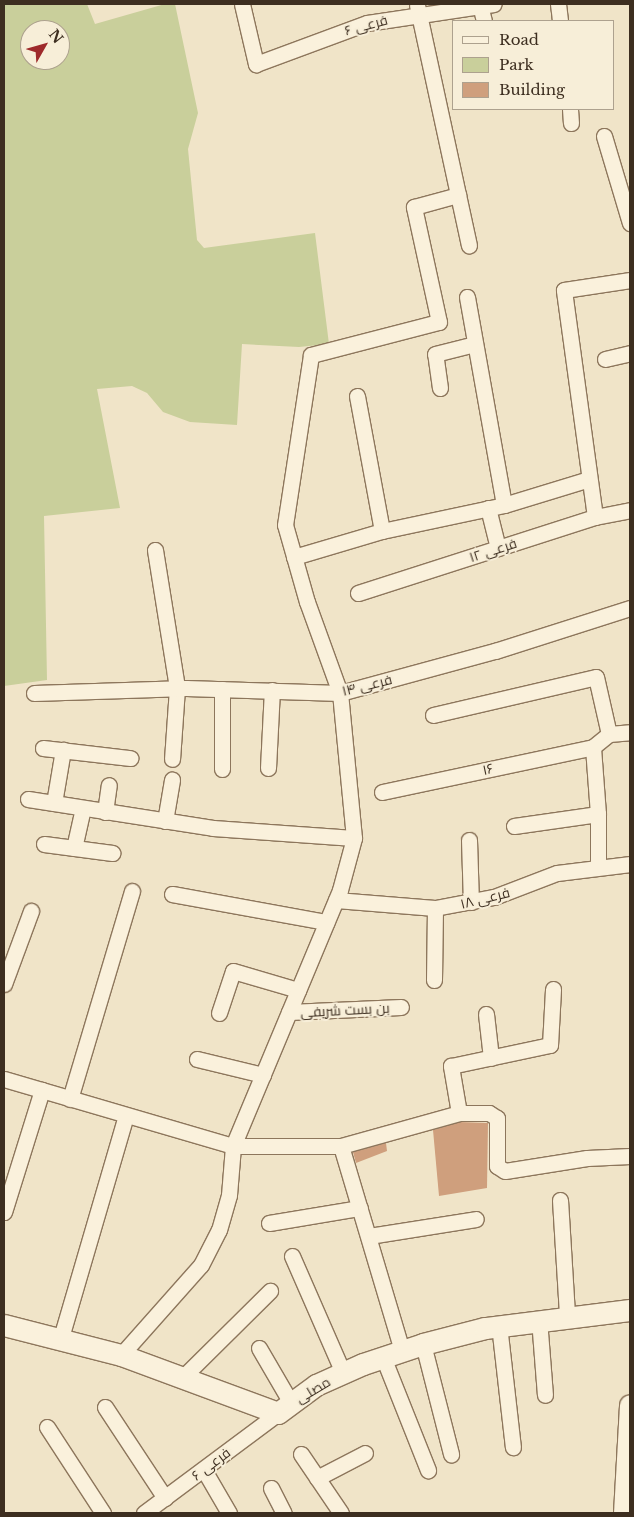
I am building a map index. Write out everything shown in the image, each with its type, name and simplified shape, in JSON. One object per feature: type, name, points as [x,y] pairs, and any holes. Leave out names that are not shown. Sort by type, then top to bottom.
[{"type":"street","name":"فرعی ۶","points":[[242,4],[251,52],[256,64],[367,24],[417,9],[487,5]]},
{"type":"street","points":[[558,4],[560,20]]},
{"type":"street","points":[[484,20],[487,5]]},
{"type":"street","points":[[417,9],[469,245]]},
{"type":"street","points":[[604,136],[630,223]]},
{"type":"street","points":[[121,1355],[206,1256],[219,1230],[229,1195],[233,1146],[336,900],[354,838],[340,693],[285,525],[311,355],[438,322],[414,207],[458,195]]},
{"type":"street","points":[[595,517],[564,290],[630,280]]},
{"type":"street","points":[[467,297],[504,505]]},
{"type":"street","points":[[440,388],[435,354],[475,344]]},
{"type":"street","points":[[604,359],[630,353]]},
{"type":"street","points":[[357,396],[382,531]]},
{"type":"street","points":[[294,557],[382,531],[504,505],[589,479]]},
{"type":"street","points":[[488,508],[498,548]]},
{"type":"street","name":"فرعی ۱۲","points":[[358,593],[595,517],[630,510]]},
{"type":"street","points":[[155,550],[177,688],[172,759]]},
{"type":"street","name":"فرعی ۱۴","points":[[34,693],[177,688],[340,693],[495,651],[630,608]]},
{"type":"street","points":[[433,715],[596,677],[601,740],[598,867]]},
{"type":"street","points":[[222,689],[222,769]]},
{"type":"street","points":[[268,768],[272,690]]},
{"type":"street","name":"۱۶","points":[[382,792],[630,732]]},
{"type":"street","points":[[43,748],[130,758]]},
{"type":"street","points":[[54,803],[63,750]]},
{"type":"street","points":[[166,821],[172,780]]},
{"type":"street","points":[[105,812],[109,785]]},
{"type":"street","points":[[28,799],[213,828],[354,838]]},
{"type":"street","points":[[74,848],[83,808]]},
{"type":"street","points":[[514,826],[598,814]]},
{"type":"street","points":[[469,840],[472,902]]},
{"type":"street","points":[[44,844],[112,853]]},
{"type":"street","name":"فرعی ۱۸","points":[[336,900],[435,908],[472,902],[523,888],[557,873],[630,864]]},
{"type":"street","points":[[70,1099],[132,891]]},
{"type":"street","points":[[172,894],[326,922]]},
{"type":"street","points":[[434,980],[435,908]]},
{"type":"street","points":[[4,984],[31,911]]},
{"type":"street","points":[[219,1013],[233,971],[298,990]]},
{"type":"street","points":[[459,1113],[451,1066],[550,1045],[553,988]]},
{"type":"street","name":"بن بست شریفی","points":[[289,1012],[401,1007]]},
{"type":"street","points":[[486,1014],[491,1058]]},
{"type":"street","points":[[196,1060],[263,1075]]},
{"type":"street","points":[[4,1079],[233,1146],[340,1146],[459,1113],[489,1113],[497,1118],[497,1166],[505,1171],[587,1158],[630,1156]]},
{"type":"street","points":[[4,1212],[42,1090]]},
{"type":"street","points":[[60,1341],[126,1116]]},
{"type":"street","points":[[340,1146],[370,1236],[393,1354],[428,1470]]},
{"type":"street","points":[[560,1200],[567,1316]]},
{"type":"street","points":[[269,1222],[360,1208]]},
{"type":"street","points":[[370,1236],[476,1219]]},
{"type":"street","points":[[292,1256],[343,1373]]},
{"type":"street","points":[[182,1378],[270,1291]]},
{"type":"street","name":"مصلی","points":[[284,1408],[316,1385],[343,1373],[423,1344],[499,1325],[630,1310]]},
{"type":"street","points":[[539,1319],[545,1395]]},
{"type":"street","points":[[4,1325],[60,1341],[121,1355],[182,1378],[284,1408]]},
{"type":"street","points":[[499,1325],[513,1447]]},
{"type":"street","points":[[423,1344],[451,1454]]},
{"type":"street","points":[[259,1348],[284,1408]]},
{"type":"street","points":[[624,1513],[629,1451],[630,1405]]},
{"type":"street","points":[[105,1407],[165,1498]]},
{"type":"street","name":"فرعی ۶","points":[[144,1513],[204,1470],[284,1408]]},
{"type":"street","points":[[47,1427],[103,1513]]},
{"type":"street","points":[[318,1478],[365,1453]]},
{"type":"street","points":[[301,1454],[341,1513]]},
{"type":"street","points":[[204,1470],[230,1513]]},
{"type":"street","points":[[271,1488],[284,1513]]},
{"type":"green space","points":[[4,4],[87,4],[95,24],[165,4],[175,4],[198,113],[188,149],[197,240],[204,248],[315,233],[329,344],[299,347],[242,344],[237,425],[190,422],[163,412],[147,393],[132,386],[97,389],[120,508],[44,516],[47,680],[4,686]]},
{"type":"building","points":[[460,1122],[488,1123],[487,1188],[439,1196],[433,1130]]},
{"type":"building","points":[[386,1143],[387,1151],[356,1163],[353,1152]]}]
